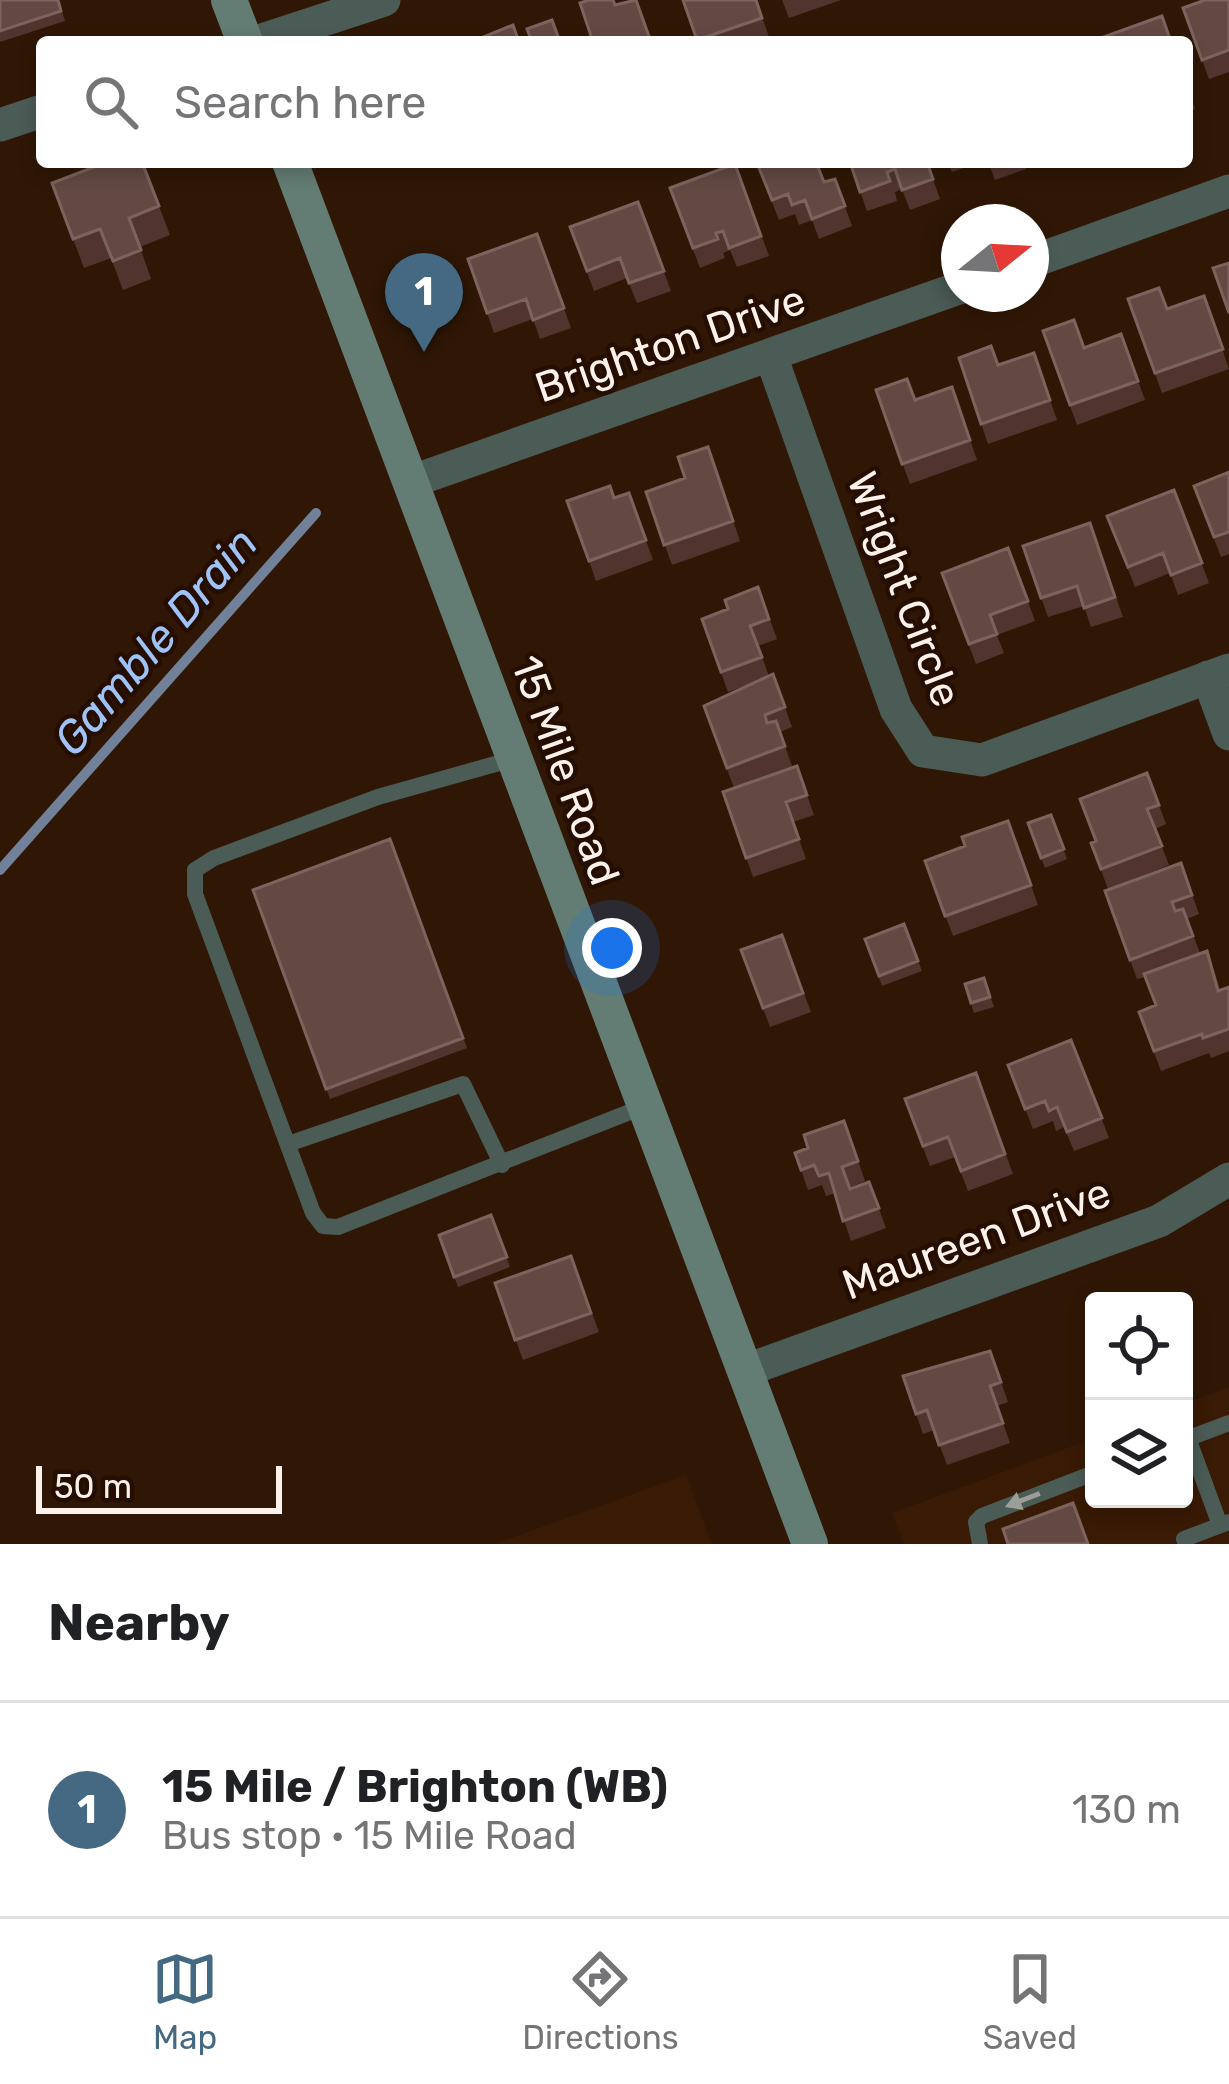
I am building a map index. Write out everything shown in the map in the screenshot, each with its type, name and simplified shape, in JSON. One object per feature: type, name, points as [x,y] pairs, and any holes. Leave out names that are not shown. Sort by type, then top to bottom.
[{"type":"main road","points":[[229,0],[243,36]]},
{"type":"main road","name":"15 Mile Road","points":[[292,168],[810,1544]]},
{"type":"street","points":[[274,36],[384,0]]},
{"type":"street","points":[[0,125],[36,113]]},
{"type":"street","points":[[1049,256],[1229,191]]},
{"type":"street","name":"Brighton Drive","points":[[410,482],[941,295]]},
{"type":"street","name":"Wright Circle","points":[[771,356],[896,709],[923,751],[982,760],[1219,674]]},
{"type":"street","points":[[1219,674],[1229,734]]},
{"type":"street","name":"Maureen Drive","points":[[747,1370],[1159,1221],[1229,1179]]},
{"type":"lane","points":[[513,759],[377,797],[203,862],[195,870],[195,894],[316,1220],[330,1227],[502,1165],[645,1106]]},
{"type":"lane","points":[[288,1144],[463,1084],[502,1165]]},
{"type":"lane","points":[[1193,1436],[1229,1423]]},
{"type":"lane","points":[[1186,1544],[1184,1539],[1225,1524],[1193,1454]]},
{"type":"lane","points":[[980,1544],[976,1522],[982,1516],[1085,1476]]},
{"type":"shaded area","points":[[1229,1387],[1229,1544],[904,1544],[892,1513],[1085,1441],[1085,1508],[1193,1508],[1193,1401]]},
{"type":"shaded area","points":[[686,1475],[712,1544],[494,1544]]},
{"type":"building","points":[[0,0],[58,0],[61,11],[0,31]]},
{"type":"building","points":[[613,0],[615,5],[636,0],[649,36],[591,36],[580,3]]},
{"type":"building","points":[[683,0],[756,0],[762,18],[696,36]]},
{"type":"building","points":[[1205,0],[1229,0],[1229,50],[1202,60],[1183,8]]},
{"type":"building","points":[[1162,16],[1169,36],[1106,36]]},
{"type":"building","points":[[552,20],[558,36],[530,36],[527,29]]},
{"type":"building","points":[[513,25],[517,36],[486,36]]},
{"type":"building","points":[[91,168],[144,168],[159,206],[129,218],[141,250],[113,261],[100,229],[73,239],[52,183]]},
{"type":"building","points":[[736,168],[761,236],[729,248],[723,231],[716,233],[718,239],[693,248],[670,188]]},
{"type":"building","points":[[759,168],[818,168],[824,182],[835,179],[845,206],[812,219],[805,200],[792,205],[788,194],[772,200]]},
{"type":"building","points":[[852,168],[929,168],[933,179],[902,190],[895,169],[887,172],[890,181],[860,192]]},
{"type":"building","points":[[638,202],[664,271],[629,283],[620,258],[587,271],[570,227]]},
{"type":"building","points":[[537,234],[564,308],[533,320],[526,299],[487,313],[468,259]]},
{"type":"building","points":[[1229,263],[1229,313],[1213,268]]},
{"type":"building","points":[[1159,288],[1167,309],[1204,296],[1223,349],[1155,373],[1128,299]]},
{"type":"building","points":[[1074,320],[1084,348],[1121,334],[1138,381],[1070,405],[1043,331]]},
{"type":"building","points":[[991,346],[998,365],[1034,353],[1050,400],[981,424],[959,358]]},
{"type":"building","points":[[907,379],[915,400],[952,387],[970,440],[902,464],[876,390]]},
{"type":"building","points":[[708,447],[733,521],[664,545],[646,492],[685,478],[678,457]]},
{"type":"building","points":[[1229,472],[1229,532],[1214,537],[1194,486]]},
{"type":"building","points":[[610,486],[614,498],[629,493],[646,540],[589,561],[567,501]]},
{"type":"building","points":[[1174,490],[1202,563],[1171,575],[1163,553],[1128,567],[1107,516]]},
{"type":"building","points":[[1090,523],[1115,597],[1084,608],[1077,586],[1041,598],[1023,546]]},
{"type":"building","points":[[1008,548],[1028,601],[990,615],[997,634],[969,644],[942,573]]},
{"type":"building","points":[[758,587],[769,619],[750,626],[762,657],[721,672],[702,619],[728,609],[725,600]]},
{"type":"building","points":[[773,674],[785,707],[765,715],[767,723],[776,721],[785,746],[727,768],[704,706]]},
{"type":"building","points":[[797,766],[807,795],[786,802],[799,839],[746,858],[723,792]]},
{"type":"building","points":[[1147,773],[1159,805],[1147,809],[1162,846],[1101,869],[1080,799]]},
{"type":"building","points":[[1051,815],[1064,849],[1041,858],[1028,823]]},
{"type":"building","points":[[1008,821],[1031,885],[945,916],[925,861],[965,846],[962,837]]},
{"type":"building","points":[[390,839],[463,1038],[326,1089],[253,890]]},
{"type":"building","points":[[1181,863],[1192,895],[1172,902],[1175,911],[1183,909],[1193,936],[1130,960],[1105,891]]},
{"type":"building","points":[[904,924],[918,961],[879,976],[865,939]]},
{"type":"building","points":[[782,935],[803,993],[763,1008],[741,950]]},
{"type":"building","points":[[1207,951],[1218,991],[1229,987],[1229,1029],[1154,1051],[1139,1012],[1156,1005],[1144,974]]},
{"type":"building","points":[[984,978],[990,997],[971,1003],[965,984]]},
{"type":"building","points":[[1071,1040],[1102,1118],[1067,1132],[1057,1107],[1049,1111],[1045,1101],[1025,1109],[1008,1065]]},
{"type":"building","points":[[976,1073],[1005,1154],[961,1171],[948,1137],[923,1146],[905,1099]]},
{"type":"building","points":[[844,1121],[858,1161],[842,1167],[850,1189],[869,1182],[879,1208],[843,1221],[829,1173],[819,1176],[814,1165],[801,1170],[795,1153],[808,1148],[804,1135]]},
{"type":"building","points":[[491,1215],[507,1257],[454,1277],[439,1235]]},
{"type":"building","points":[[571,1256],[591,1313],[515,1340],[495,1283]]},
{"type":"building","points":[[990,1351],[1001,1382],[990,1386],[1003,1423],[939,1445],[927,1410],[916,1414],[903,1376]]},
{"type":"building","points":[[1073,1503],[1088,1544],[1008,1544],[1003,1529]]},
{"type":"waterway","name":"Gamble Drain","points":[[0,870],[316,513]]},
{"type":"place","name":"15 Mile / Brighton (WB)","points":[[424,352]]}]
